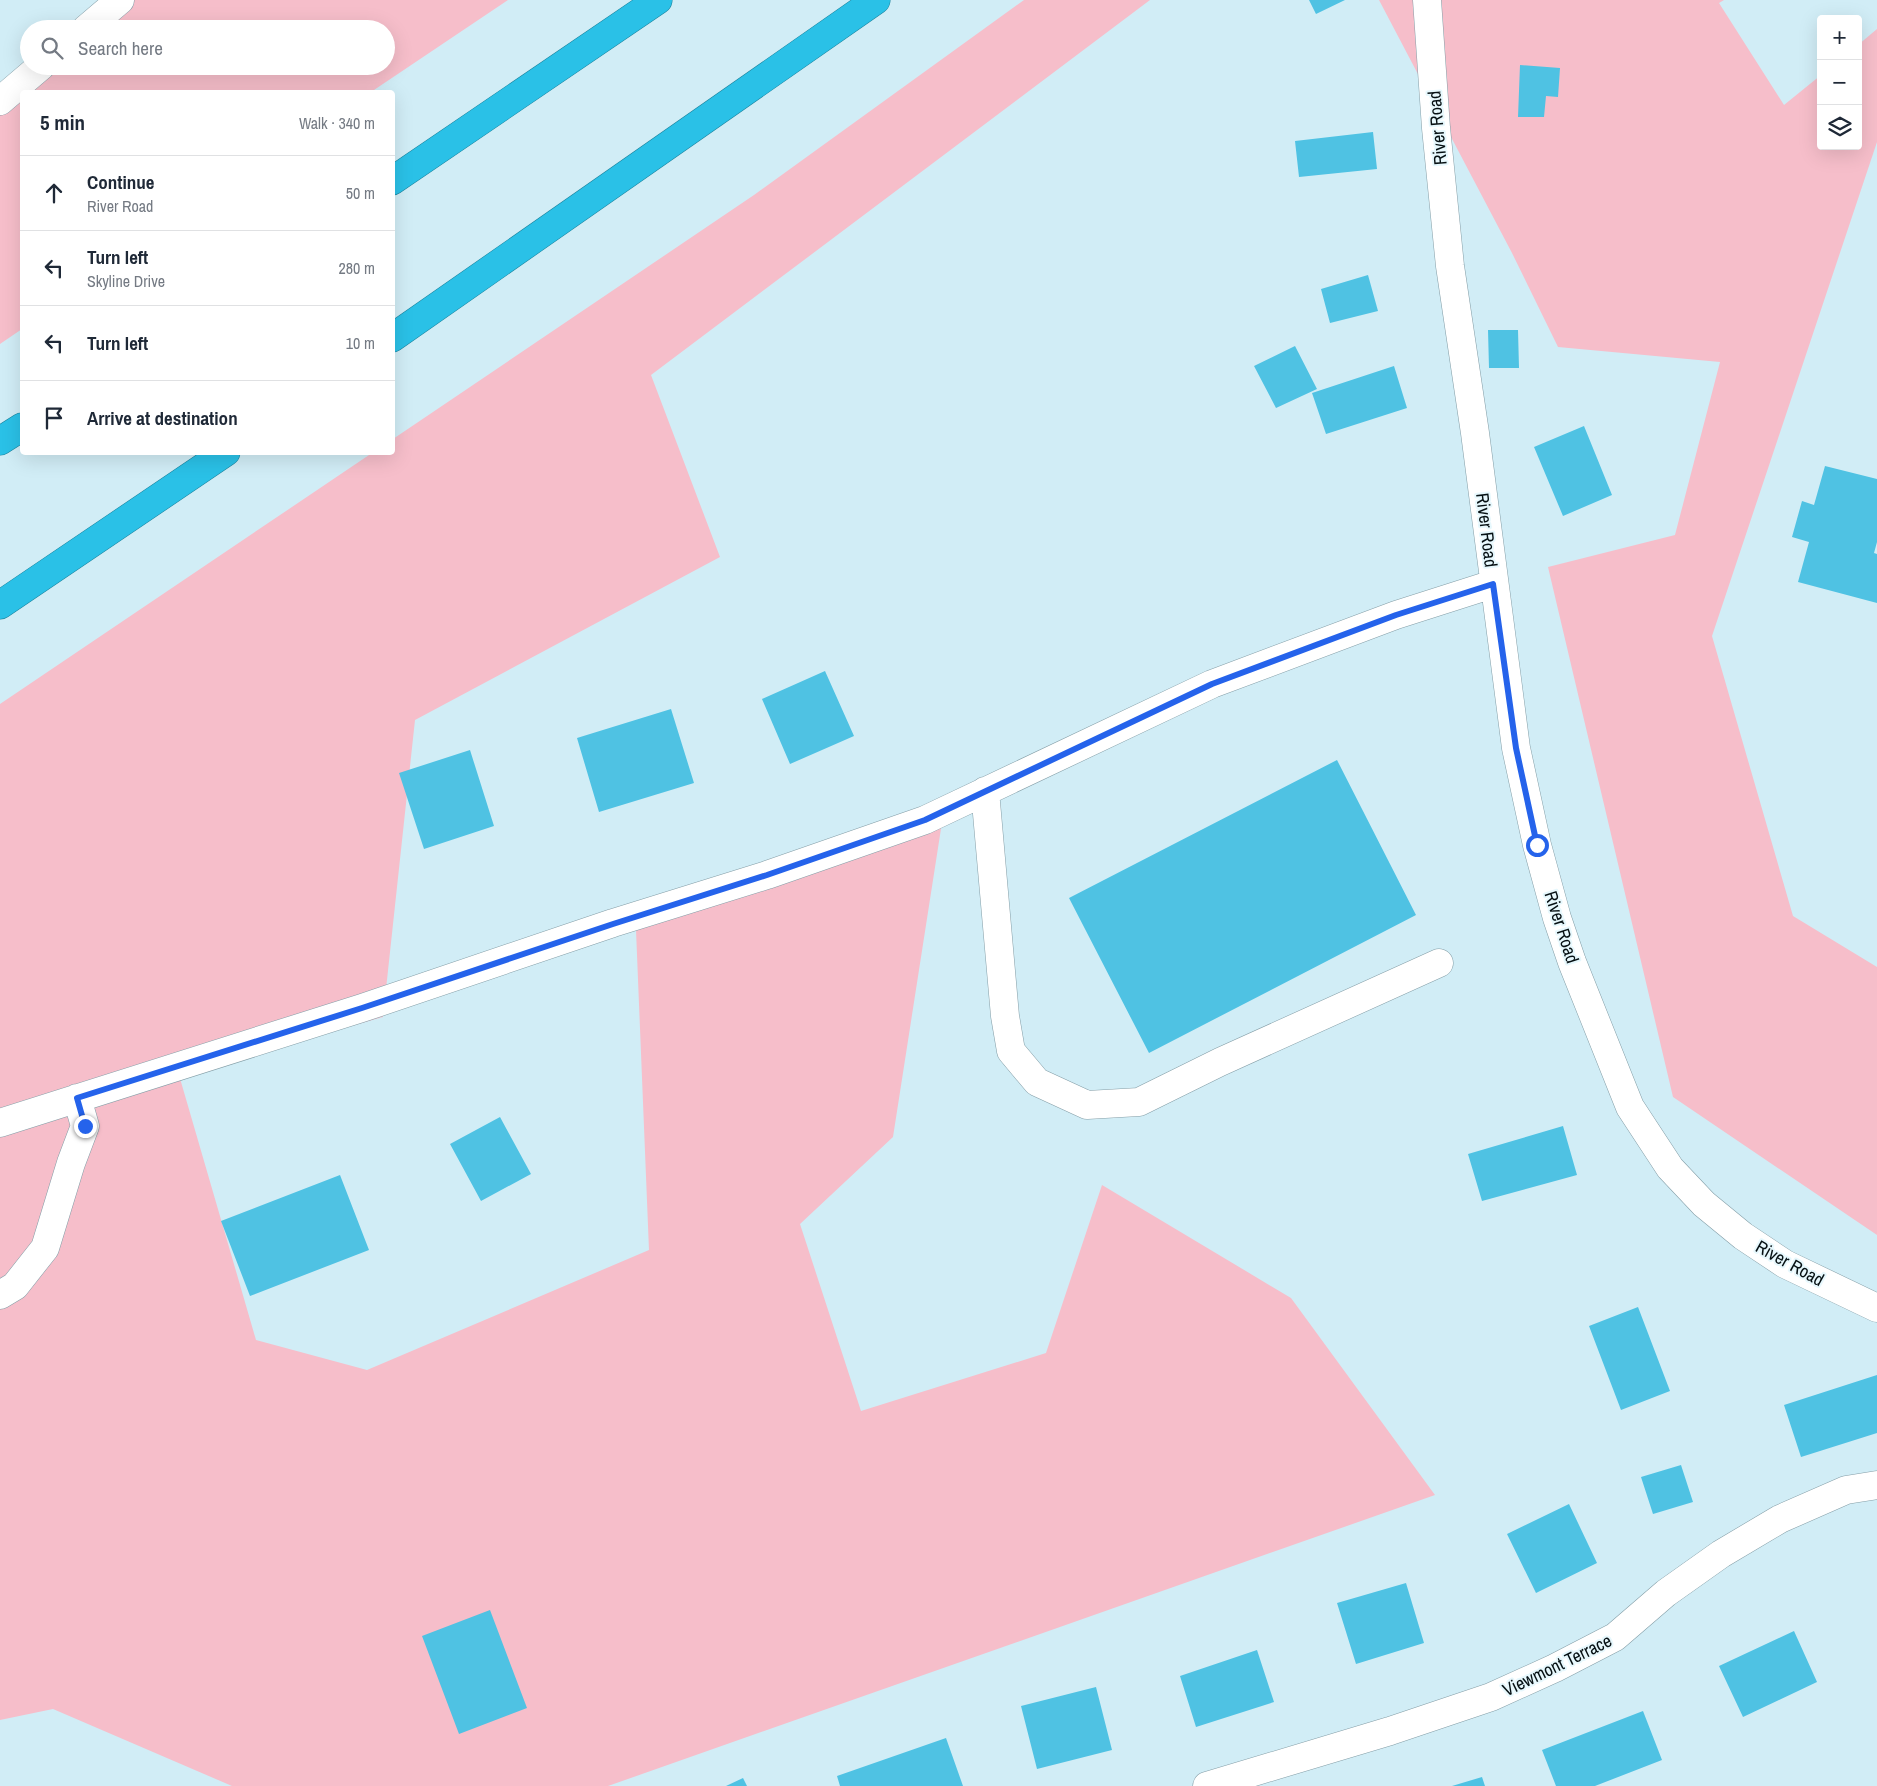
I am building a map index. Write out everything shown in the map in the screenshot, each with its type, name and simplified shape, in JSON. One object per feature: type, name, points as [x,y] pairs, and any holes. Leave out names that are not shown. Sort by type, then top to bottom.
[{"type":"highway","points":[[395,179],[658,0]]},
{"type":"highway","points":[[395,336],[876,0]]},
{"type":"highway","points":[[0,441],[20,427]]},
{"type":"highway","points":[[0,605],[222,455]]},
{"type":"street","points":[[97,20],[120,0]]},
{"type":"street","name":"River Road","points":[[1427,0],[1436,128],[1450,266],[1516,748],[1537,845],[1557,918],[1572,962],[1630,1107],[1670,1168],[1704,1204],[1743,1236],[1785,1264],[1877,1308]]},
{"type":"street","points":[[0,101],[30,75]]},
{"type":"street","points":[[0,1123],[362,1008],[767,875],[925,820],[1212,684],[1396,615],[1493,584]]},
{"type":"street","points":[[985,791],[1004,1016],[1011,1051],[1037,1082],[1087,1105],[1139,1102],[1220,1062],[1439,963]]},
{"type":"street","points":[[0,1295],[15,1286],[45,1248],[71,1163],[85,1126],[77,1098]]},
{"type":"street","name":"Viewmont Terrace","points":[[1207,1786],[1399,1728],[1492,1697],[1528,1681],[1615,1637],[1666,1592],[1720,1554],[1780,1518],[1846,1490],[1877,1485]]},
{"type":"shaded area","points":[[114,0],[508,0],[374,90],[20,90],[20,330],[0,344],[0,93],[22,75],[395,75],[395,20],[90,20]]},
{"type":"shaded area","points":[[1024,0],[1150,0],[651,375],[720,557],[415,720],[383,1017],[179,1075],[256,1340],[367,1370],[649,1250],[636,930],[945,803],[893,1137],[800,1224],[861,1411],[1046,1353],[1102,1185],[1291,1298],[1435,1495],[608,1786],[232,1786],[53,1709],[0,1720],[0,704],[369,455],[395,455],[395,438],[754,195]]},
{"type":"shaded area","points":[[1379,0],[1724,0],[1719,3],[1784,105],[1817,78],[1817,150],[1862,150],[1862,42],[1877,29],[1877,142],[1712,636],[1793,916],[1877,967],[1877,1235],[1673,1097],[1548,567],[1675,535],[1720,362],[1558,347],[1512,253]]},
{"type":"building","points":[[1309,0],[1345,0],[1316,14]]},
{"type":"building","points":[[1520,65],[1560,68],[1558,97],[1546,96],[1544,117],[1518,117]]},
{"type":"building","points":[[1373,132],[1377,169],[1299,177],[1295,141]]},
{"type":"building","points":[[1368,275],[1378,311],[1330,323],[1321,289]]},
{"type":"building","points":[[1488,330],[1518,330],[1519,368],[1489,368]]},
{"type":"building","points":[[1295,346],[1317,389],[1276,408],[1254,366]]},
{"type":"building","points":[[1394,366],[1407,408],[1326,434],[1312,393]]},
{"type":"building","points":[[1584,426],[1612,495],[1563,516],[1534,447]]},
{"type":"building","points":[[1825,466],[1877,479],[1877,542],[1874,553],[1877,554],[1877,603],[1798,582],[1809,542],[1792,537],[1802,501],[1814,505]]},
{"type":"building","points":[[825,671],[854,736],[790,764],[762,699]]},
{"type":"building","points":[[671,709],[694,783],[599,812],[577,738]]},
{"type":"building","points":[[470,750],[494,826],[424,849],[399,773]]},
{"type":"building","points":[[1337,760],[1416,915],[1149,1053],[1069,898]]},
{"type":"building","points":[[500,1117],[531,1174],[481,1201],[450,1144]]},
{"type":"building","points":[[1563,1126],[1577,1175],[1482,1201],[1468,1154]]},
{"type":"building","points":[[340,1175],[369,1250],[250,1296],[221,1221]]},
{"type":"building","points":[[1638,1307],[1670,1391],[1621,1410],[1589,1326]]},
{"type":"building","points":[[1877,1375],[1877,1433],[1801,1457],[1784,1405]]},
{"type":"building","points":[[1681,1465],[1693,1502],[1653,1514],[1641,1477]]},
{"type":"building","points":[[1569,1504],[1597,1563],[1536,1593],[1507,1534]]},
{"type":"building","points":[[1406,1583],[1424,1643],[1356,1664],[1337,1603]]},
{"type":"building","points":[[490,1610],[527,1708],[459,1734],[422,1636]]},
{"type":"building","points":[[1794,1631],[1817,1682],[1743,1717],[1719,1666]]},
{"type":"building","points":[[1257,1650],[1274,1702],[1196,1727],[1180,1676]]},
{"type":"building","points":[[1096,1687],[1112,1750],[1037,1769],[1021,1706]]},
{"type":"building","points":[[1643,1711],[1662,1760],[1595,1786],[1556,1786],[1542,1750]]},
{"type":"building","points":[[946,1738],[963,1786],[840,1786],[837,1776]]},
{"type":"building","points":[[1482,1777],[1485,1786],[1452,1786]]},
{"type":"building","points":[[743,1778],[747,1786],[726,1786]]},
{"type":"route","points":[[85,1126],[77,1098],[362,1008],[767,875],[925,820],[1212,684],[1396,615],[1493,584],[1516,748],[1537,845]]}]
